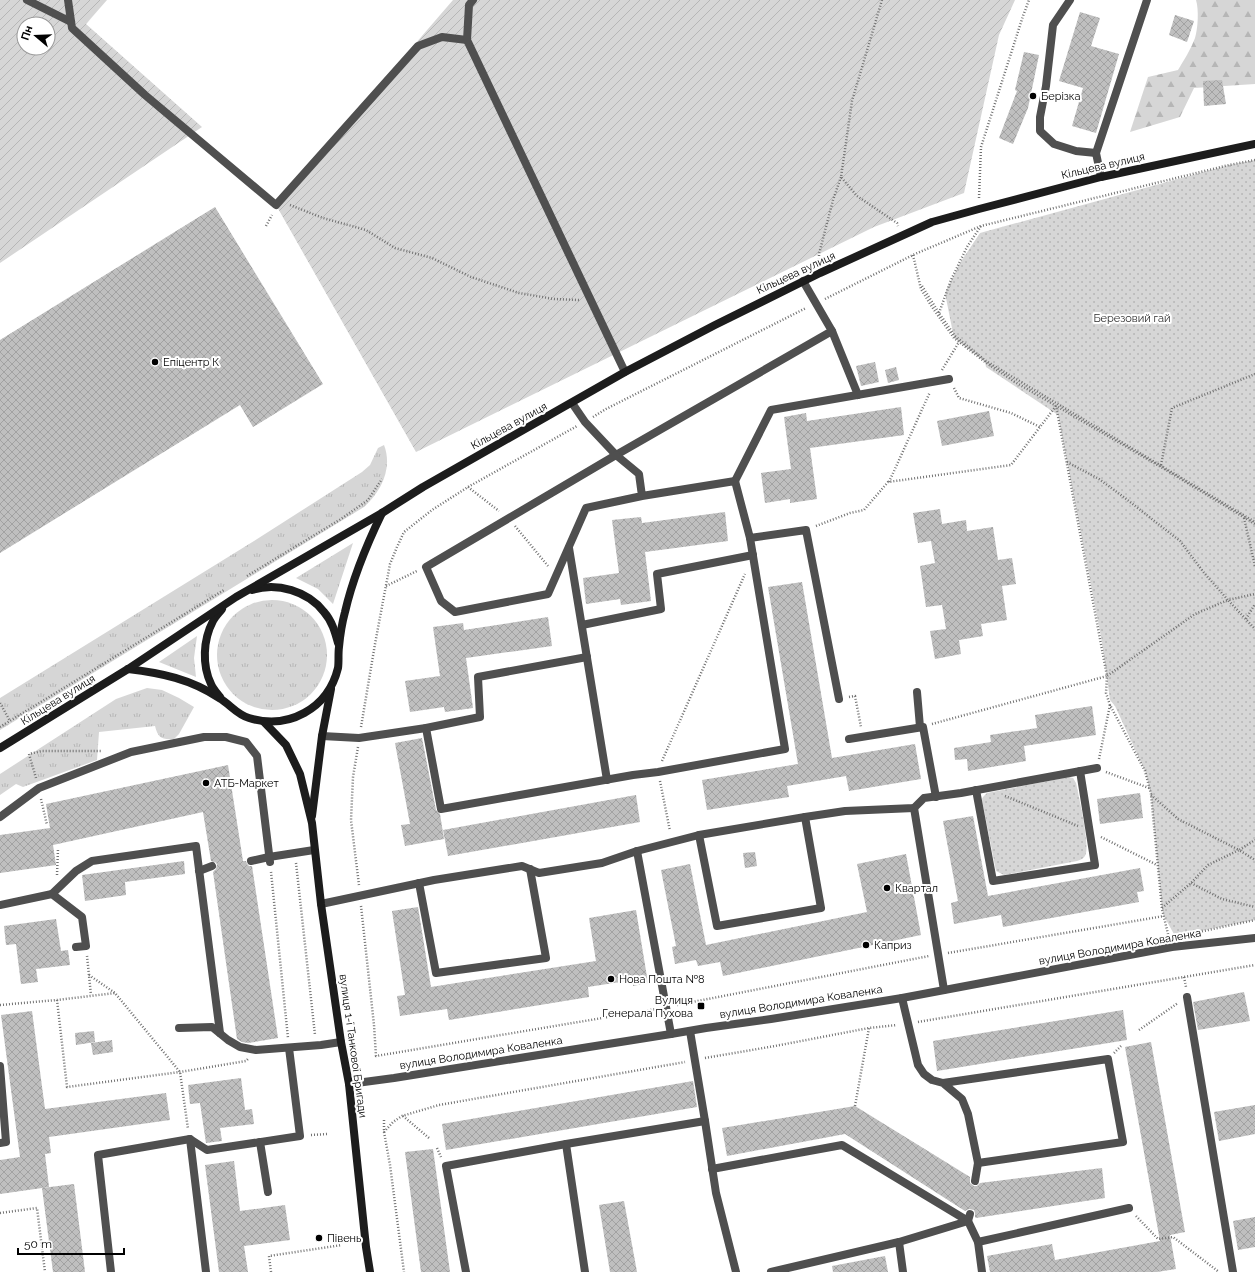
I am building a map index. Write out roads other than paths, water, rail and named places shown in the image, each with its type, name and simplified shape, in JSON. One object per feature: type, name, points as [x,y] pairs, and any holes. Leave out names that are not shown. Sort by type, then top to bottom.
[{"type":"main road","name":"Кільцева вулиця","points":[[0,748],[128,669],[236,597],[423,488],[625,372],[803,281],[932,222],[979,208],[1100,177],[1255,144]]},
{"type":"main road","name":"Кільцева вулиця","points":[[128,669],[156,672],[195,684],[220,698],[233,710],[248,718],[264,722],[284,721],[303,714],[320,702],[332,686],[338,667],[339,648],[345,612],[365,548],[382,513]]},
{"type":"main road","name":"Кільцева вулиця","points":[[220,698],[211,684],[206,669],[204,652],[207,636],[213,621],[223,608],[236,597],[254,589],[273,587],[293,590],[310,599],[324,612],[331,623],[339,648]]},
{"type":"main road","name":"вулиця 1-ї Танкової Бригади","points":[[312,823],[322,736],[332,686]]},
{"type":"main road","name":"вулиця 1-ї Танкової Бригади","points":[[264,722],[286,745],[300,774],[312,823],[321,904],[341,1042],[349,1084],[370,1272]]},
{"type":"street","points":[[27,0],[71,22]]},
{"type":"street","points":[[68,0],[72,28],[145,95],[276,206],[418,46],[442,37],[467,40]]},
{"type":"street","points":[[473,0],[469,5],[467,40],[625,372]]},
{"type":"street","points":[[1070,0],[1053,25],[1046,86],[1040,117],[1040,131],[1054,144],[1076,151],[1096,153]]},
{"type":"street","points":[[1100,177],[1096,153],[1147,0]]},
{"type":"street","points":[[803,281],[832,331],[858,395]]},
{"type":"street","points":[[735,482],[642,496],[586,508],[548,594],[455,612],[442,601],[426,567],[616,455],[832,331]]},
{"type":"street","points":[[426,728],[441,809],[785,749],[750,538],[735,482],[771,410],[949,379]]},
{"type":"street","points":[[572,403],[585,422],[616,455],[639,474],[642,496]]},
{"type":"street","points":[[750,538],[806,530],[839,699]]},
{"type":"street","points":[[569,547],[607,780]]},
{"type":"street","points":[[582,625],[661,609],[656,574],[753,555]]},
{"type":"street","points":[[322,736],[359,738],[426,728],[480,717],[478,677],[587,657]]},
{"type":"street","points":[[917,692],[921,727],[936,797]]},
{"type":"street","points":[[849,739],[921,727]]},
{"type":"street","points":[[0,817],[38,788],[131,752],[204,737],[226,737],[246,742],[257,756],[270,859]]},
{"type":"street","points":[[321,904],[420,883],[522,866],[539,873],[602,863],[638,851],[699,835],[845,811],[914,808],[924,798],[1097,768]]},
{"type":"street","points":[[976,790],[993,881],[1095,865],[1080,771]]},
{"type":"street","points":[[914,808],[944,990]]},
{"type":"street","points":[[699,835],[717,926],[821,908],[805,817]]},
{"type":"street","points":[[0,905],[52,894],[76,871],[92,861],[196,846],[220,1034]]},
{"type":"street","points":[[251,861],[270,859],[314,850]]},
{"type":"street","points":[[638,851],[671,1034]]},
{"type":"street","points":[[199,871],[212,866]]},
{"type":"street","points":[[420,883],[436,972],[546,958],[530,869]]},
{"type":"street","points":[[52,894],[82,917],[86,946],[76,947]]},
{"type":"street","name":"вулиця Володимира Коваленка","points":[[349,1084],[902,998],[1172,947],[1255,938]]},
{"type":"street","points":[[1187,997],[1233,1272]]},
{"type":"street","points":[[902,998],[918,1065],[924,1074],[932,1080],[944,1083],[1108,1058],[1123,1142],[978,1163]]},
{"type":"street","points":[[179,1028],[212,1027],[240,1047],[256,1050],[341,1042]]},
{"type":"street","points":[[690,1031],[716,1192],[736,1272]]},
{"type":"street","points":[[111,1272],[98,1155],[190,1140],[207,1150],[300,1136],[288,1048]]},
{"type":"street","points":[[0,1066],[6,1142],[0,1143]]},
{"type":"street","points":[[944,1083],[962,1098],[968,1114],[978,1163],[975,1181]]},
{"type":"street","points":[[466,1272],[446,1166],[705,1121]]},
{"type":"street","points":[[190,1140],[206,1272]]},
{"type":"street","points":[[260,1142],[268,1192]]},
{"type":"street","points":[[566,1144],[586,1272]]},
{"type":"street","points":[[712,1169],[842,1145],[969,1217],[978,1242],[982,1272]]},
{"type":"street","points":[[978,1242],[1129,1208]]},
{"type":"street","points":[[771,1272],[899,1242],[969,1217]]},
{"type":"street","points":[[899,1242],[903,1272]]},
{"type":"place","name":"Берізка","points":[[1033,96]]},
{"type":"place","name":"Епіцентр К","points":[[155,362]]},
{"type":"place","name":"АТБ-Маркет","points":[[206,783]]},
{"type":"place","name":"Квартал","points":[[887,888]]},
{"type":"place","name":"Каприз","points":[[866,945]]},
{"type":"place","name":"Нова Пошта №8","points":[[611,979]]},
{"type":"place","name":"Вулиця Генерала Пухова","points":[[701,1006]]},
{"type":"place","name":"Півень","points":[[319,1238]]},
{"type":"park label","name":"Березовий гай","points":[[1132,318]]}]
